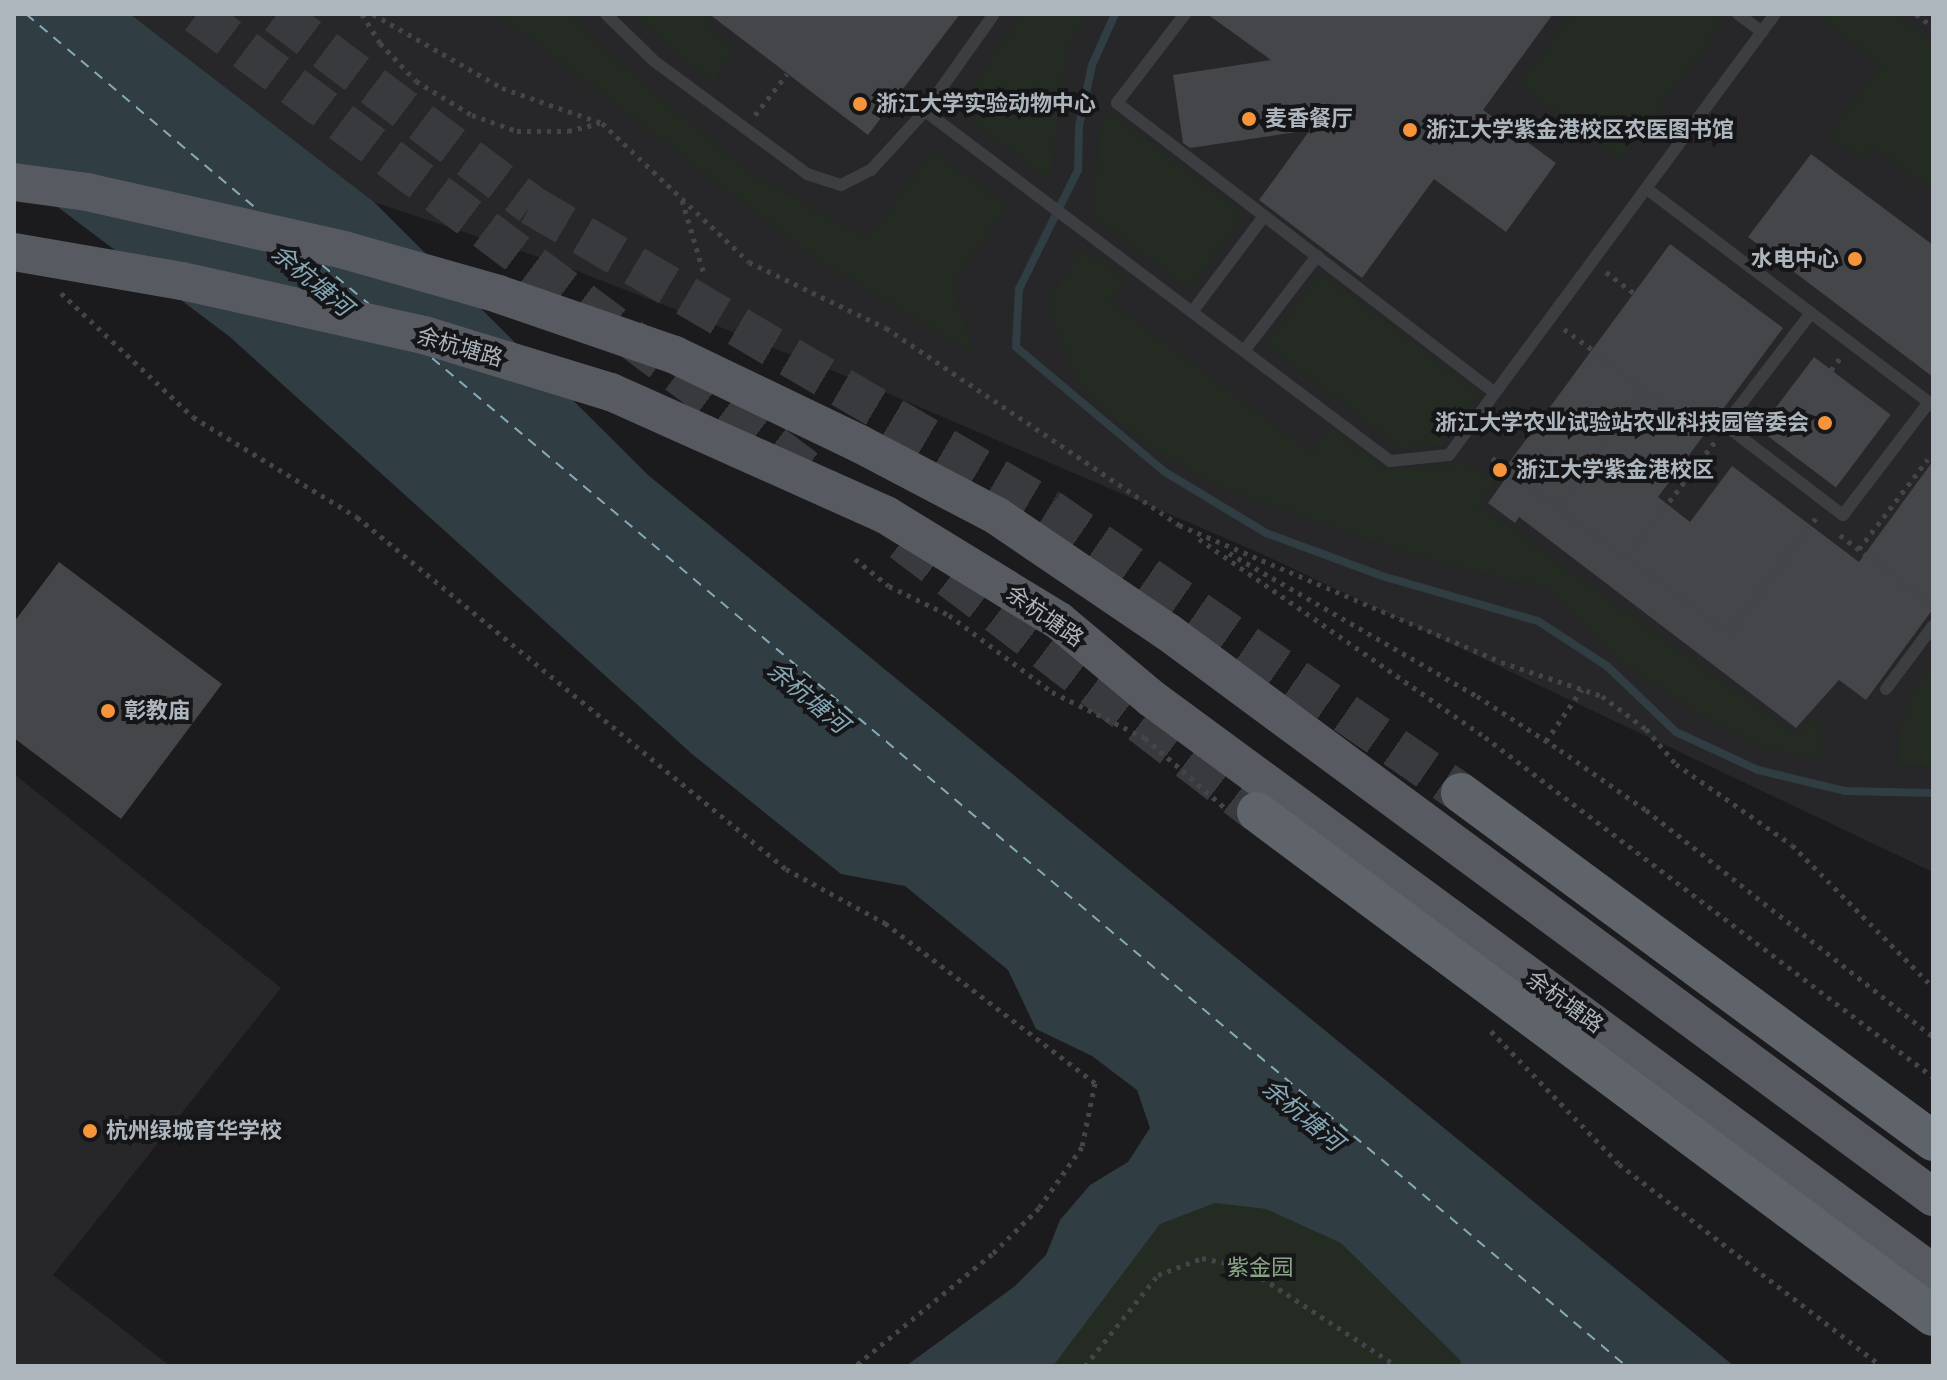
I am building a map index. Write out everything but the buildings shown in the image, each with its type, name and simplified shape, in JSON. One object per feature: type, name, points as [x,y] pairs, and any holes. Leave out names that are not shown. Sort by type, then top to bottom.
[{"type":"highway","points":[[1461,793],[1933,1141]]},
{"type":"highway","points":[[1243,812],[1933,1316]]},
{"type":"main road","points":[[14,182],[87,192],[344,250],[498,294],[675,355],[860,444],[997,516],[1168,632],[1933,1197]]},
{"type":"main road","name":"余杭塘路","points":[[14,252],[182,281],[482,353],[611,392],[886,515],[1059,621],[1151,698],[1933,1273]]},
{"type":"lane","points":[[606,14],[654,61],[807,174],[841,185],[871,170],[925,111],[994,14]]},
{"type":"lane","points":[[1185,14],[1117,103],[1495,393]]},
{"type":"lane","points":[[1738,14],[1762,32]]},
{"type":"lane","points":[[925,111],[1390,461],[1449,455],[1775,14]]},
{"type":"lane","points":[[1647,189],[1931,403],[1843,515],[1725,425],[1811,313]]},
{"type":"lane","points":[[1192,312],[1264,216]]},
{"type":"lane","points":[[1244,351],[1317,256]]},
{"type":"lane","points":[[1886,689],[1933,626]]},
{"type":"path","points":[[362,14],[380,43],[416,81],[472,115],[517,131],[568,131],[602,123]]},
{"type":"path","points":[[373,14],[502,88],[602,123],[749,262],[886,328],[1179,525],[1485,737],[1933,1077]]},
{"type":"path","points":[[1916,14],[1933,27]]},
{"type":"path","points":[[745,128],[787,74]]},
{"type":"path","points":[[681,199],[705,277]]},
{"type":"path","points":[[14,252],[193,417],[357,517],[786,869],[885,923],[1095,1083],[1082,1147],[1039,1208],[992,1254],[855,1366]]},
{"type":"path","points":[[1593,262],[1634,293]]},
{"type":"path","points":[[1550,319],[1716,441],[1627,557]]},
{"type":"path","points":[[1557,506],[1645,388]]},
{"type":"path","points":[[1492,458],[1729,633],[1827,503]]},
{"type":"path","points":[[1859,549],[1922,471],[1928,459]]},
{"type":"path","points":[[1816,517],[1933,606]]},
{"type":"path","points":[[1179,525],[1546,741],[1646,810],[1933,1037]]},
{"type":"path","points":[[1211,542],[1501,662],[1602,696],[1646,729],[1676,764],[1792,845],[1933,987]]},
{"type":"path","points":[[855,559],[889,586],[949,615],[1052,692],[1145,738],[1243,812]]},
{"type":"path","points":[[1546,741],[1582,688]]},
{"type":"path","points":[[1485,1026],[1619,1164],[1881,1366]]},
{"type":"path","points":[[1085,1366],[1158,1275],[1202,1258],[1245,1267],[1397,1366]]},
{"type":"shaded area","name":"浙江大学紫金港校区","points":[[130,14],[1933,14],[1933,872],[1262,554],[871,386],[559,264],[374,202]]},
{"type":"shaded area","name":"杭州绿城育华学校","points":[[14,774],[281,988],[53,1275],[170,1366],[14,1366]]},
{"type":"green space","points":[[498,14],[572,14],[596,43],[751,173],[867,238],[933,150],[1008,207],[952,283],[975,355],[814,258]]},
{"type":"green space","points":[[632,14],[712,14],[705,25],[734,49],[712,84]]},
{"type":"green space","points":[[1022,14],[1082,14],[1083,23],[1067,48],[1050,181],[971,121],[971,87]]},
{"type":"green space","points":[[1571,14],[1714,14],[1724,21],[1621,160],[1519,85]]},
{"type":"green space","points":[[1814,14],[1897,14],[1933,41],[1933,192],[1873,148],[1863,161],[1828,136],[1881,64]]},
{"type":"green space","points":[[1110,111],[1245,215],[1190,290],[1092,216],[1101,126]]},
{"type":"green space","points":[[1084,248],[1126,281],[1111,302],[1311,452],[1331,428],[1386,469],[1457,464],[1463,459],[1495,480],[1479,505],[1797,735],[1812,718],[1822,725],[1823,757],[1767,750],[1710,721],[1626,666],[1549,588],[1428,560],[1221,488],[1148,446],[1105,413],[1079,383],[1061,343],[1048,300]]},
{"type":"green space","points":[[1321,272],[1481,394],[1440,445],[1402,449],[1265,345]]},
{"type":"green space","points":[[1933,663],[1933,766],[1898,765],[1900,730],[1914,690]]},
{"type":"green space","name":"紫金园","points":[[1278,1155],[1526,1366],[984,1366],[1160,1203]]},
{"type":"water","name":"余杭塘河","points":[[14,14],[130,14],[374,202],[648,475],[1734,1366],[1459,1366],[1461,1361],[1341,1243],[1266,1209],[1215,1203],[1160,1224],[1053,1366],[906,1366],[1015,1286],[1046,1255],[1060,1220],[1090,1185],[1128,1162],[1150,1128],[1137,1090],[1092,1056],[1036,1029],[1008,970],[905,886],[841,874],[692,754],[230,337],[14,174]]},
{"type":"waterway","points":[[1115,14],[1092,65],[1079,126],[1078,170],[1019,289],[1016,347],[1165,472],[1266,533],[1382,576],[1538,621],[1607,666],[1676,732],[1758,770],[1845,791],[1933,793]]},
{"type":"ferry route","points":[[26,14],[259,211]]},
{"type":"ferry route","points":[[322,265],[369,304]]},
{"type":"ferry route","points":[[432,358],[1626,1366]]},
{"type":"tunnel","points":[[197,14],[812,474]]},
{"type":"tunnel","points":[[277,14],[531,205],[1049,509],[1461,793]]},
{"type":"tunnel","points":[[902,541],[1257,812]]},
{"type":"place","name":"浙江大学实验动物中心","points":[[860,104]]},
{"type":"place","name":"麦香餐厅","points":[[1249,119]]},
{"type":"place","name":"浙江大学紫金港校区农医图书馆","points":[[1410,130]]},
{"type":"place","name":"水电中心","points":[[1855,259]]},
{"type":"place","name":"浙江大学农业试验站农业科技园管委会","points":[[1825,423]]},
{"type":"place","name":"浙江大学紫金港校区","points":[[1500,470]]},
{"type":"place","name":"彰教庙","points":[[108,711]]},
{"type":"place","name":"杭州绿城育华学校","points":[[90,1131]]}]
